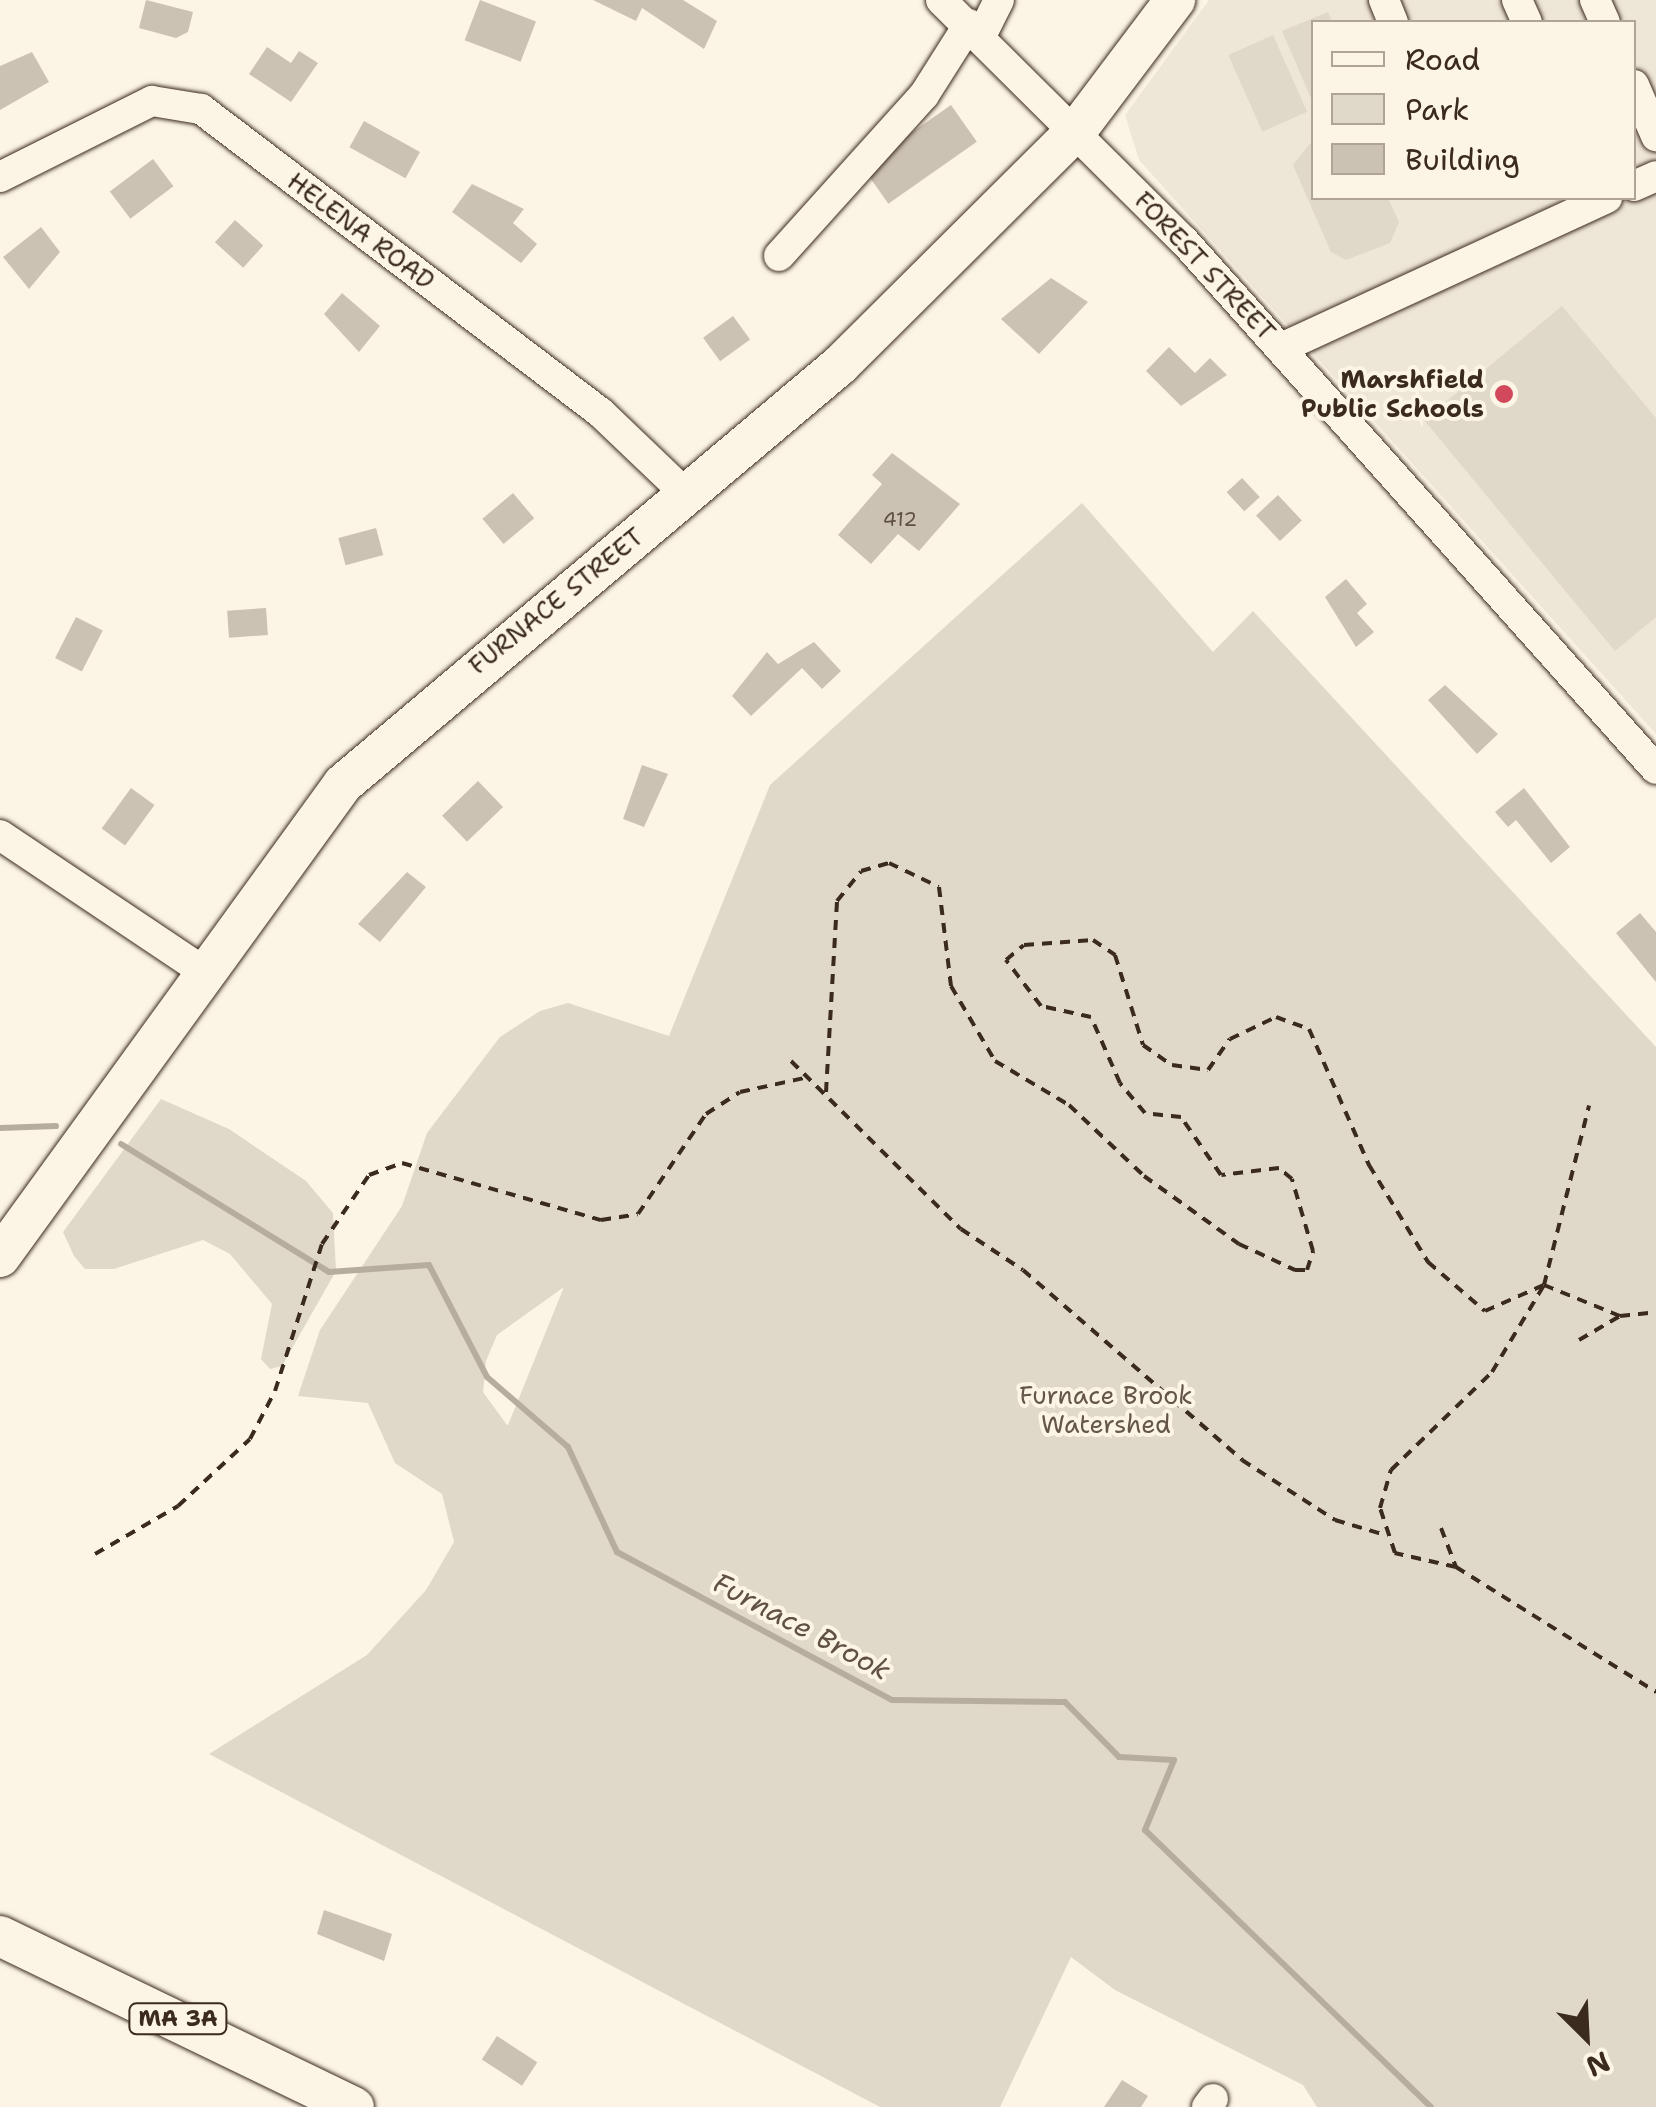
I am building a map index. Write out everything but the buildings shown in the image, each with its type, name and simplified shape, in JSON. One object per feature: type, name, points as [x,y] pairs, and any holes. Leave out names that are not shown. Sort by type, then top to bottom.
[{"type":"main road","name":"FURNACE STREET","points":[[0,1257],[202,970],[370,757],[688,496],[840,365],[1077,130],[1175,0]]},
{"type":"main road","name":"MA 3A","points":[[0,1936],[354,2107]]},
{"type":"street","name":"FOREST STREET","points":[[941,0],[1077,130],[1281,348],[1656,768]]},
{"type":"street","points":[[779,256],[924,94],[1000,0]]},
{"type":"street","name":"HELENA ROAD","points":[[0,177],[152,101],[202,109],[601,413],[688,496]]},
{"type":"street","points":[[1281,348],[1603,200]]},
{"type":"street","points":[[0,835],[202,970]]},
{"type":"path","points":[[826,1092],[838,901],[862,870],[889,863],[940,887],[951,986],[994,1061],[1069,1105],[1144,1176],[1239,1244],[1307,1270],[1313,1251],[1292,1178],[1279,1168],[1221,1175],[1181,1118],[1146,1113],[1120,1084],[1091,1017],[1041,1006],[1006,960],[1024,945],[1093,940],[1115,955],[1142,1045],[1172,1065],[1208,1070],[1230,1039],[1276,1017],[1309,1029],[1369,1165],[1450,1288],[1485,1311],[1544,1285],[1620,1316]]},
{"type":"path","points":[[791,1061],[961,1229],[1024,1270],[1242,1460],[1335,1520],[1384,1535],[1409,1559],[1456,1566],[1656,1692]]},
{"type":"path","points":[[95,1554],[178,1506],[250,1439],[275,1391],[322,1244],[369,1176],[402,1163],[600,1220],[638,1214],[706,1114],[740,1092],[809,1077]]},
{"type":"path","points":[[1384,1535],[1380,1498],[1392,1470],[1492,1372],[1544,1285],[1589,1106]]},
{"type":"path","points":[[1580,1340],[1620,1316],[1656,1312]]},
{"type":"path","points":[[1441,1528],[1456,1566]]},
{"type":"shaded area","name":"Marshfield Public Schools","points":[[1209,0],[1656,0],[1656,734],[1139,160],[1125,115]]},
{"type":"green space","points":[[1328,12],[1331,20],[1311,20],[1311,98],[1282,31]]},
{"type":"green space","points":[[1273,35],[1307,112],[1262,132],[1228,55]]},
{"type":"green space","points":[[1311,142],[1311,200],[1389,200],[1399,222],[1390,243],[1346,260],[1331,252],[1293,165]]},
{"type":"green space","points":[[1562,306],[1656,418],[1656,617],[1615,651],[1424,420]]},
{"type":"green space","name":"Furnace Brook Watershed","points":[[1082,503],[1213,652],[1253,611],[1656,1047],[1656,2107],[1317,2107],[1303,2085],[1115,1990],[1071,1957],[1000,2107],[880,2107],[209,1754],[367,1655],[426,1590],[454,1542],[442,1494],[395,1463],[368,1403],[298,1396],[320,1330],[402,1206],[427,1133],[500,1037],[540,1011],[568,1003],[669,1036],[770,785]],"holes":[[[564,1287],[508,1425],[483,1392],[486,1361],[497,1335]]]},
{"type":"green space","points":[[161,1099],[229,1129],[306,1181],[333,1213],[336,1271],[282,1366],[270,1369],[261,1359],[272,1304],[230,1254],[203,1240],[114,1269],[85,1269],[63,1232]]},
{"type":"waterway","name":"Furnace Brook","points":[[0,1128],[56,1126]]},
{"type":"waterway","name":"Furnace Brook","points":[[121,1144],[329,1272],[429,1265],[487,1377],[568,1447],[617,1552],[892,1700],[1065,1702],[1119,1757],[1174,1760],[1145,1830],[1431,2107]]},
{"type":"place","name":"Marshfield Public Schools","points":[[1504,394]]}]
